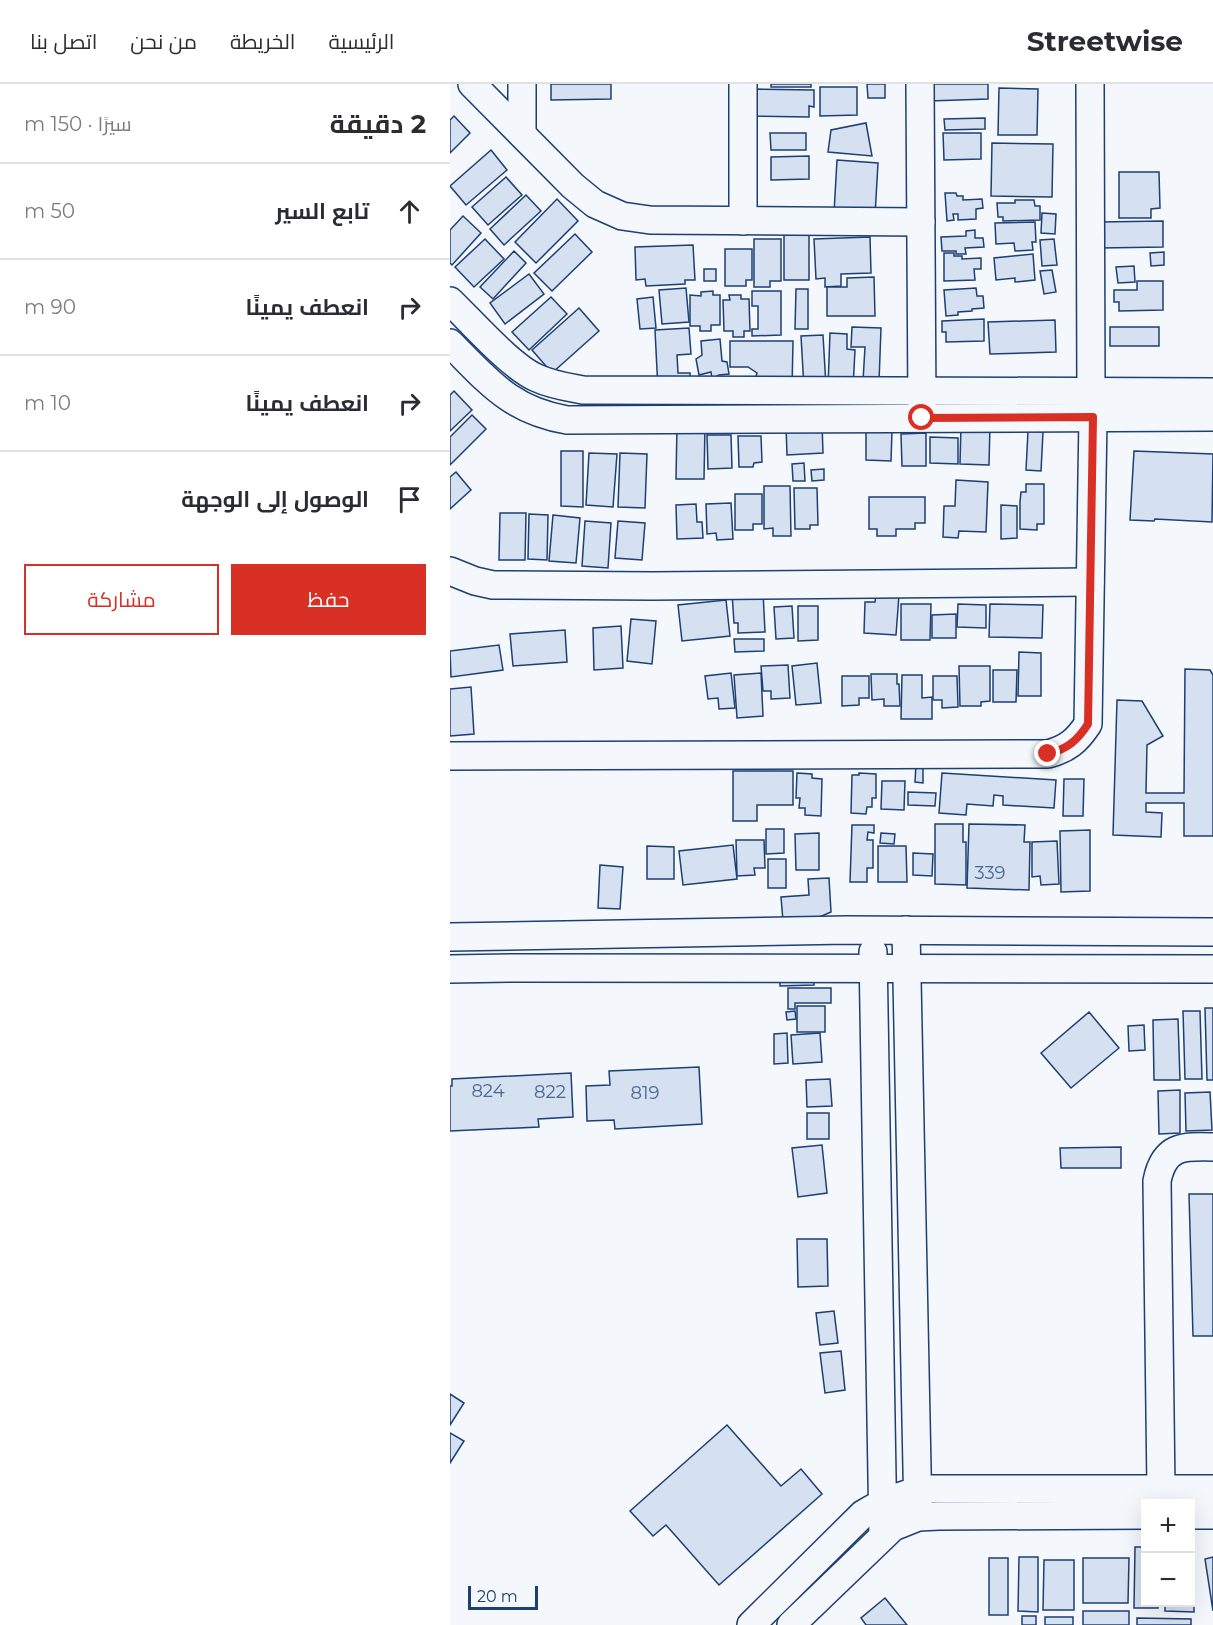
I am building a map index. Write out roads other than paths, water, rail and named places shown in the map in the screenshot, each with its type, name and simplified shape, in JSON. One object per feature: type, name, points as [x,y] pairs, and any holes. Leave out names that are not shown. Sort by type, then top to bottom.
[{"type":"street","points":[[472,84],[573,186],[595,204],[622,216],[650,220],[921,222]]},
{"type":"street","points":[[522,84],[522,134]]},
{"type":"street","points":[[743,84],[743,221]]},
{"type":"street","points":[[920,84],[922,405]]},
{"type":"street","points":[[450,756],[1036,754],[1065,749],[1078,739],[1088,724],[1092,405],[1090,84]]},
{"type":"street","points":[[450,301],[517,366],[535,378],[554,385],[601,391],[922,405]]},
{"type":"street","points":[[450,343],[494,387],[512,401],[546,416],[567,420],[922,405],[1092,405],[1213,417]]},
{"type":"street","points":[[1092,405],[1213,392]]},
{"type":"street","points":[[450,572],[493,585],[653,586],[1090,582]]},
{"type":"street","points":[[872,930],[883,1535]]},
{"type":"street","points":[[450,937],[872,930],[1213,932]]},
{"type":"street","points":[[906,930],[918,1504]]},
{"type":"street","points":[[1147,931],[1147,969]]},
{"type":"street","points":[[513,936],[514,968]]},
{"type":"street","points":[[450,969],[1213,969]]},
{"type":"street","points":[[1161,1489],[1157,1181],[1160,1166],[1170,1154],[1184,1148],[1213,1147]]},
{"type":"street","points":[[791,1625],[931,1489],[1213,1489]]},
{"type":"street","points":[[751,1625],[864,1514],[882,1503],[1141,1515]]},
{"type":"street","points":[[1195,1515],[1213,1515]]}]
